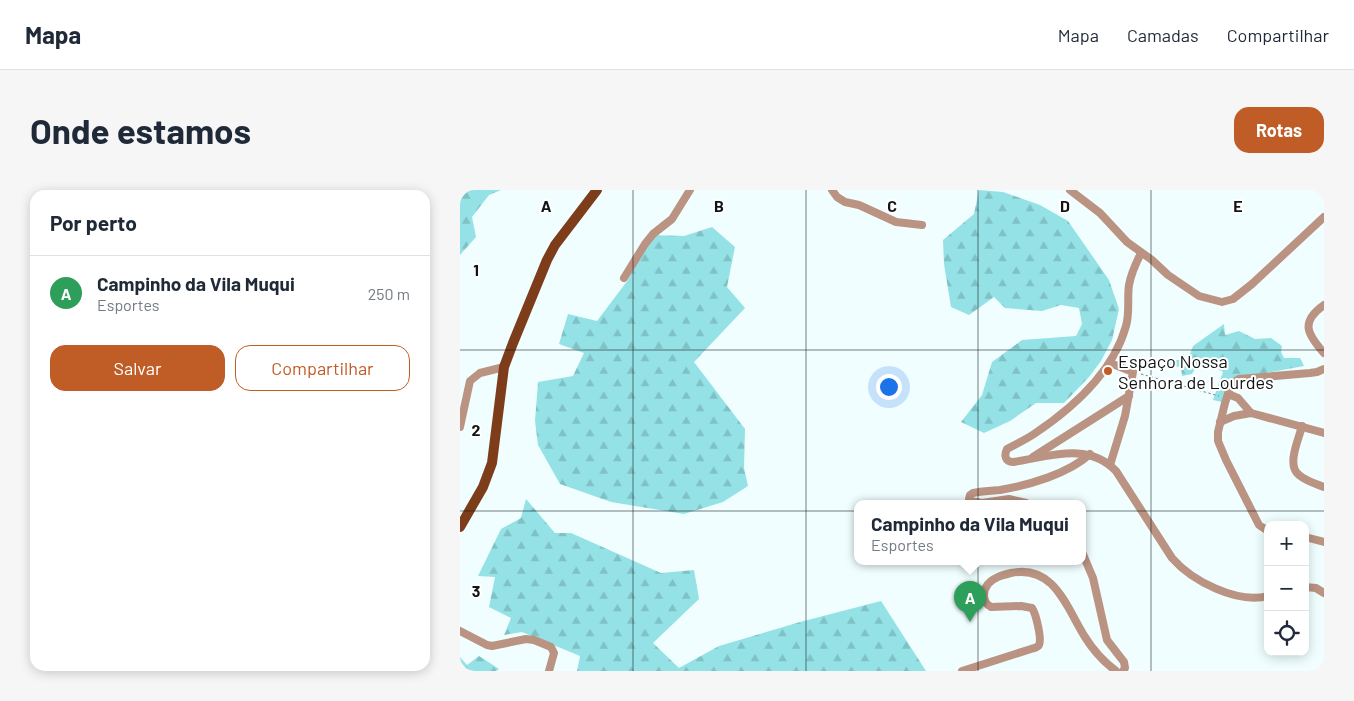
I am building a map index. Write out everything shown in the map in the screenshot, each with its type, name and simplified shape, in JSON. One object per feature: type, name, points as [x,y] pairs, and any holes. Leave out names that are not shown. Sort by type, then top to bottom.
[{"type":"main road","points":[[460,527],[483,487],[492,463],[504,366],[547,260],[555,245],[597,190]]},
{"type":"street","points":[[624,278],[645,244],[672,219],[690,190]]},
{"type":"street","points":[[832,190],[837,197],[846,202],[859,205],[896,222],[922,225]]},
{"type":"street","points":[[1070,190],[1100,213],[1127,242],[1194,294],[1227,301],[1252,284],[1324,217]]},
{"type":"street","points":[[1142,253],[1129,285],[1127,324],[1110,363],[1095,383],[1061,414],[1033,435],[1007,449],[1005,452],[1006,458],[1010,462],[1070,453],[1090,454],[1110,465],[1122,480],[1172,558],[1192,577],[1235,595],[1253,598],[1264,597]]},
{"type":"street","points":[[1324,305],[1311,317],[1308,323],[1308,331],[1324,353]]},
{"type":"street","points":[[1110,363],[1133,372],[1125,416],[1110,465]]},
{"type":"street","points":[[460,427],[470,381],[480,374],[504,366]]},
{"type":"street","points":[[1264,528],[1260,525],[1221,451],[1218,432],[1228,394],[1234,382],[1239,379],[1310,374],[1324,368]]},
{"type":"street","points":[[1228,394],[1238,398],[1251,413]]},
{"type":"street","points":[[1030,459],[1129,396]]},
{"type":"street","points":[[1220,422],[1234,416],[1251,413],[1324,433]]},
{"type":"street","points":[[1302,426],[1294,457],[1294,470],[1304,478],[1324,487]]},
{"type":"street","points":[[970,500],[969,497],[974,493],[1000,490],[1046,478],[1080,462],[1090,454]]},
{"type":"street","points":[[1001,500],[1013,500]]},
{"type":"street","points":[[1309,538],[1324,542]]},
{"type":"street","points":[[1086,561],[1093,578],[1107,640],[1124,662],[1125,668],[1123,671]]},
{"type":"street","points":[[962,671],[1031,650],[1039,644],[1038,629],[1032,608],[1021,606],[991,607],[987,605],[984,598],[984,593],[989,583],[995,578],[1015,572],[1041,576],[1055,586],[1086,638],[1103,660],[1116,671]]},
{"type":"street","points":[[1309,587],[1316,588],[1324,593]]},
{"type":"street","points":[[460,631],[486,645],[492,646],[526,639],[543,643],[552,648],[554,653],[549,671]]},
{"type":"path","points":[[1133,372],[1224,398],[1228,394]]},
{"type":"green space","points":[[460,190],[501,190],[489,195],[472,217],[476,237],[460,255]]},
{"type":"green space","points":[[979,190],[1003,192],[1040,205],[1068,221],[1109,280],[1119,309],[1112,340],[1101,361],[1089,377],[1064,403],[1036,403],[1010,421],[984,433],[961,422],[982,395],[992,362],[1022,340],[1076,336],[1082,324],[1079,308],[1061,305],[1042,311],[1005,308],[994,297],[969,315],[951,307],[944,264],[943,240],[974,214]]},
{"type":"green space","points":[[712,227],[735,247],[727,287],[745,308],[694,362],[745,429],[744,468],[748,486],[723,502],[684,514],[611,502],[560,484],[538,445],[535,421],[538,382],[573,376],[584,353],[559,344],[568,314],[597,321],[628,280],[651,235],[684,236]]},
{"type":"green space","points":[[1224,324],[1225,335],[1239,331],[1255,339],[1271,338],[1282,346],[1281,352],[1284,358],[1300,358],[1304,366],[1232,379],[1222,402],[1213,400],[1223,372],[1201,358],[1192,374],[1182,376],[1181,367],[1165,365],[1166,360],[1188,360],[1193,346]]},
{"type":"green space","points":[[526,499],[555,533],[571,533],[661,573],[694,570],[699,599],[653,643],[679,668],[719,646],[881,601],[926,671],[577,671],[580,656],[522,632],[504,635],[511,618],[489,607],[495,577],[478,576],[501,529],[521,518]]},
{"type":"green space","points":[[479,656],[499,669],[496,671],[460,671],[460,657],[467,665]]},
{"type":"place","name":"Espaço Nossa Senhora de Lourdes","points":[[1108,371]]},
{"type":"place","name":"Campinho da Vila Muqui","points":[[970,622]]}]
